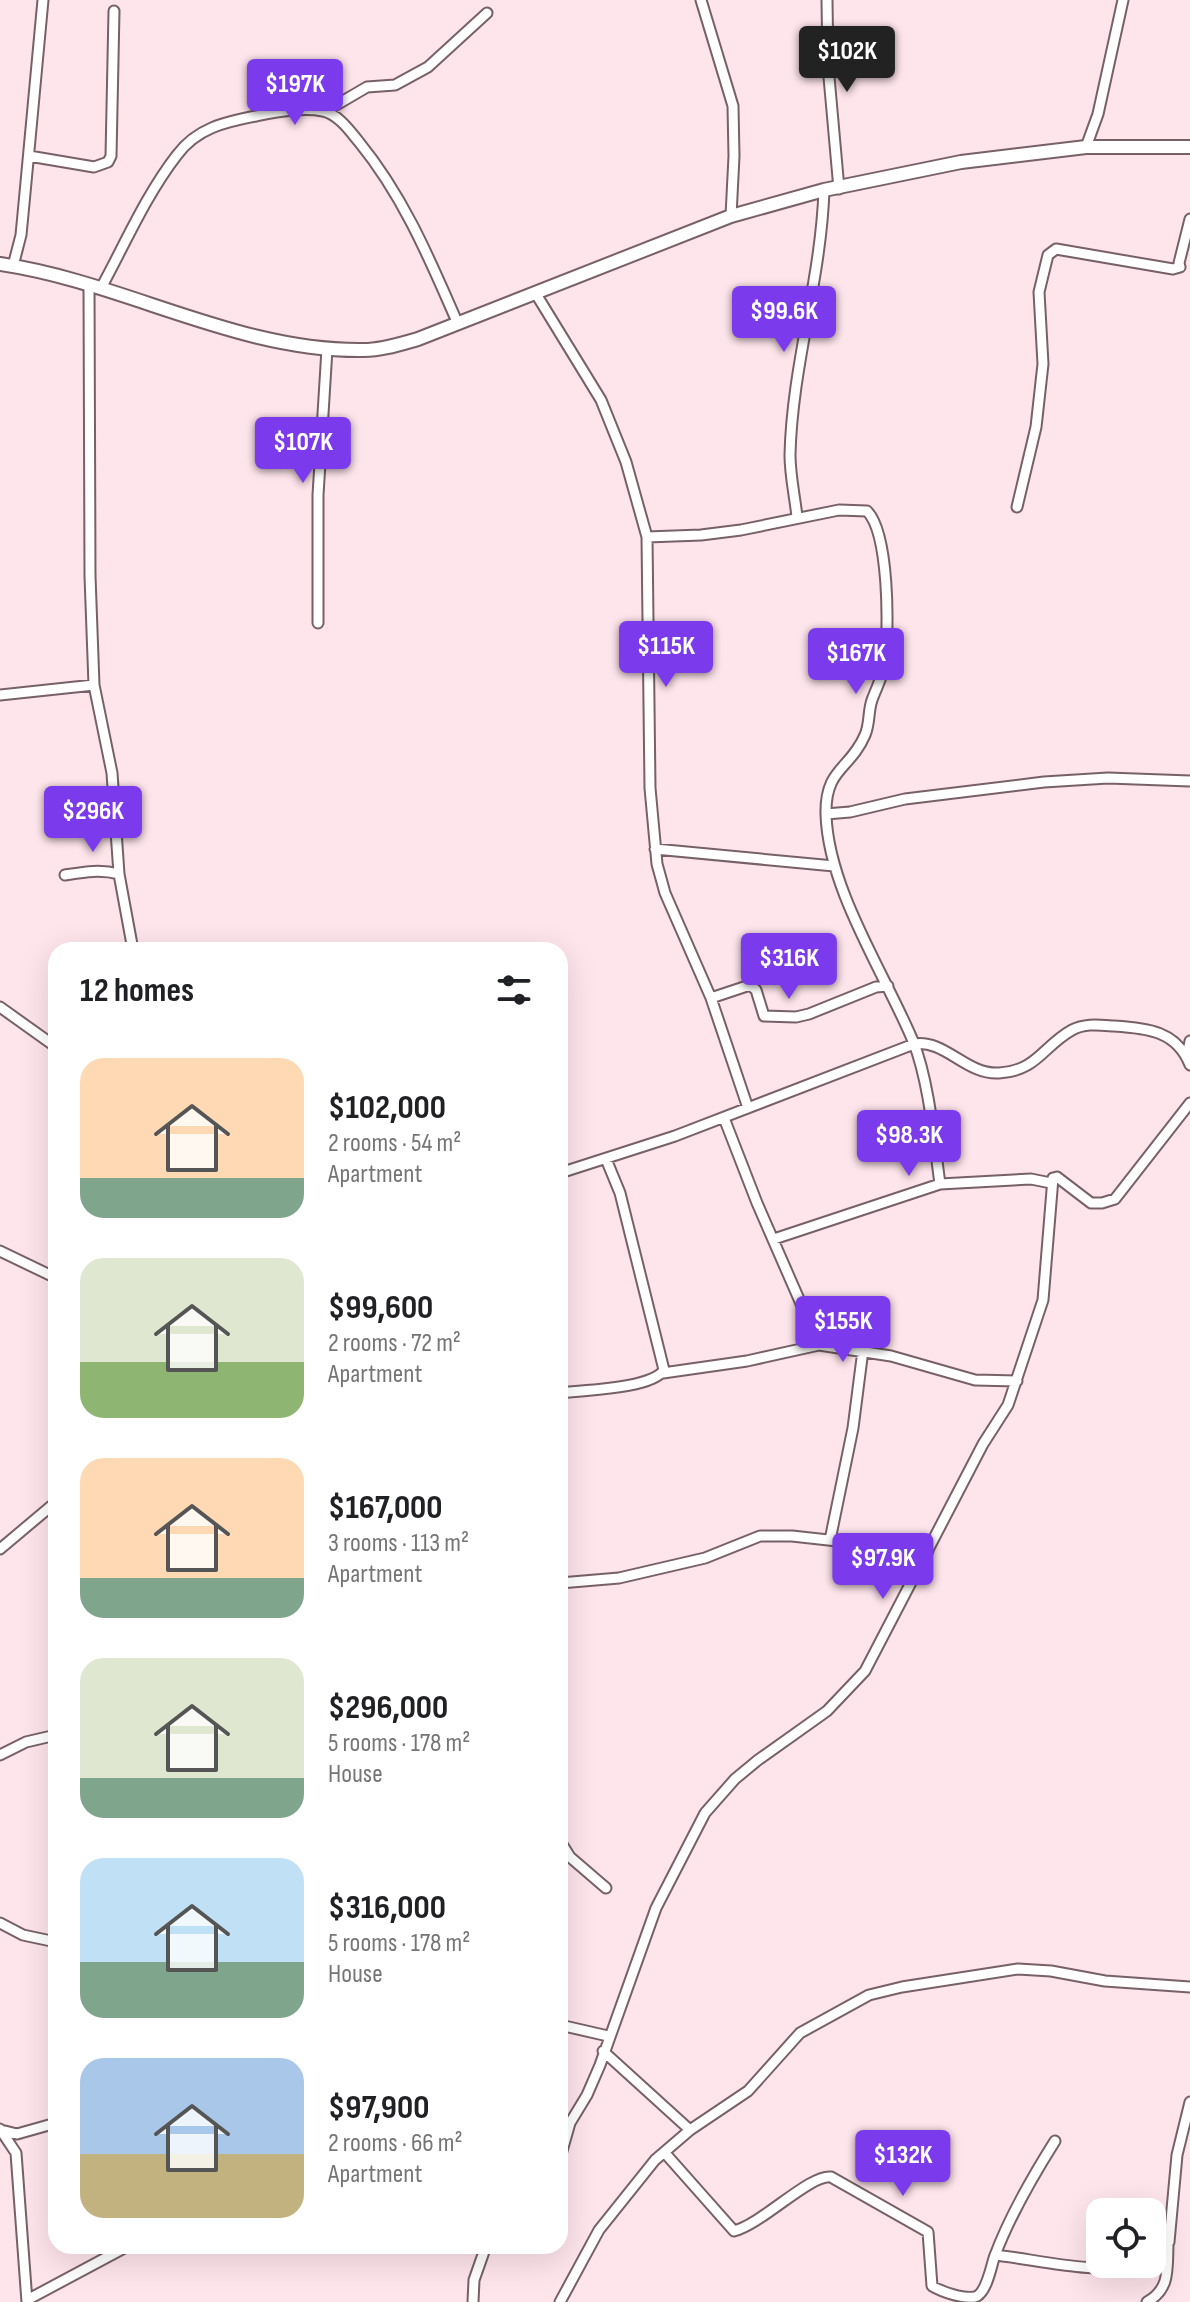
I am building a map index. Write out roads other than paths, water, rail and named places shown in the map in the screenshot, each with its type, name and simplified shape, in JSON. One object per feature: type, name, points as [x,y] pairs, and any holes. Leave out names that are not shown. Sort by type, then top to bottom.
[{"type":"street","points":[[43,0],[21,235],[7,265],[95,286],[245,335],[327,349],[366,350],[392,346],[458,324],[731,216],[824,190],[961,162],[1086,147],[1190,147]]},
{"type":"street","points":[[701,0],[733,106],[731,216]]},
{"type":"street","points":[[827,0],[828,66],[839,189]]},
{"type":"street","points":[[1086,147],[1098,114],[1123,0]]},
{"type":"street","points":[[29,156],[94,167],[108,162],[111,156],[114,11]]},
{"type":"street","points":[[132,942],[119,874],[112,773],[94,685],[90,576],[95,286],[177,154],[197,134],[222,123],[266,114],[326,111],[367,87],[395,85],[428,67],[487,13]]},
{"type":"street","points":[[326,111],[346,126],[389,181],[419,236],[458,324]]},
{"type":"street","points":[[797,517],[790,459],[791,439],[801,350],[817,272],[824,190]]},
{"type":"street","points":[[1017,507],[1036,427],[1043,364],[1039,292],[1048,255],[1056,249],[1173,269],[1180,267],[1190,219]]},
{"type":"street","points":[[536,294],[601,400],[626,462],[647,537],[650,788],[655,849],[665,893],[711,998],[748,1108]]},
{"type":"street","points":[[318,623],[318,495],[327,349]]},
{"type":"street","points":[[647,537],[741,530],[839,510],[867,511],[872,516],[884,568],[886,627],[881,680],[871,701],[867,732],[831,779],[826,814],[834,866],[914,1044],[929,1105],[940,1184]]},
{"type":"street","points":[[0,695],[94,685]]},
{"type":"street","points":[[826,814],[920,797],[1044,782],[1108,778],[1190,781]]},
{"type":"street","points":[[655,849],[834,866]]},
{"type":"street","points":[[65,875],[98,871],[119,874]]},
{"type":"street","points":[[711,998],[750,985],[756,990],[764,1016],[796,1017],[876,987],[888,986]]},
{"type":"street","points":[[0,1007],[48,1041]]},
{"type":"street","points":[[568,1171],[724,1118],[914,1044],[928,1043],[970,1067],[999,1073],[1033,1064],[1076,1028],[1118,1026],[1145,1028],[1168,1036],[1188,1061]]},
{"type":"street","points":[[1188,1061],[1190,1041]]},
{"type":"street","points":[[568,2130],[587,2095],[656,1908],[705,1813],[735,1779],[827,1711],[865,1671],[983,1444],[1008,1405],[1035,1328],[1045,1287],[1053,1178],[1057,1177],[1085,1200],[1098,1204],[1111,1201],[1126,1187],[1190,1103]]},
{"type":"street","points":[[724,1118],[819,1345]]},
{"type":"street","points":[[606,1159],[620,1193],[663,1373]]},
{"type":"street","points":[[774,1239],[940,1184],[1031,1179],[1051,1183]]},
{"type":"street","points":[[0,1251],[48,1274]]},
{"type":"street","points":[[568,1392],[645,1382],[663,1373],[747,1361],[819,1345],[891,1356],[975,1380],[1017,1381]]},
{"type":"street","points":[[830,1540],[853,1428],[863,1350]]},
{"type":"street","points":[[0,1549],[48,1509]]},
{"type":"street","points":[[568,1582],[619,1578],[705,1558],[760,1536],[792,1536],[928,1551]]},
{"type":"street","points":[[0,1755],[26,1742],[48,1737]]},
{"type":"street","points":[[568,1854],[606,1888]]},
{"type":"street","points":[[0,1923],[23,1935],[48,1940]]},
{"type":"street","points":[[560,2302],[608,2218],[664,2152],[690,2130],[748,2091],[793,2039],[810,2025],[869,1995],[1018,1969],[1051,1971],[1105,1981],[1190,1987]]},
{"type":"street","points":[[568,2027],[608,2036]]},
{"type":"street","points":[[603,2051],[690,2130]]},
{"type":"street","points":[[1147,2302],[1164,2288],[1167,2278],[1177,2155],[1190,2102]]},
{"type":"street","points":[[0,2130],[17,2134],[48,2125]]},
{"type":"street","points":[[0,2130],[16,2153],[27,2301],[113,2254]]},
{"type":"street","points":[[664,2152],[734,2231],[773,2210],[821,2176],[831,2177],[928,2232],[931,2283],[936,2289],[978,2296],[1029,2183],[1055,2141]]},
{"type":"street","points":[[473,2302],[474,2280],[483,2254]]},
{"type":"street","points":[[995,2255],[1086,2266]]}]
